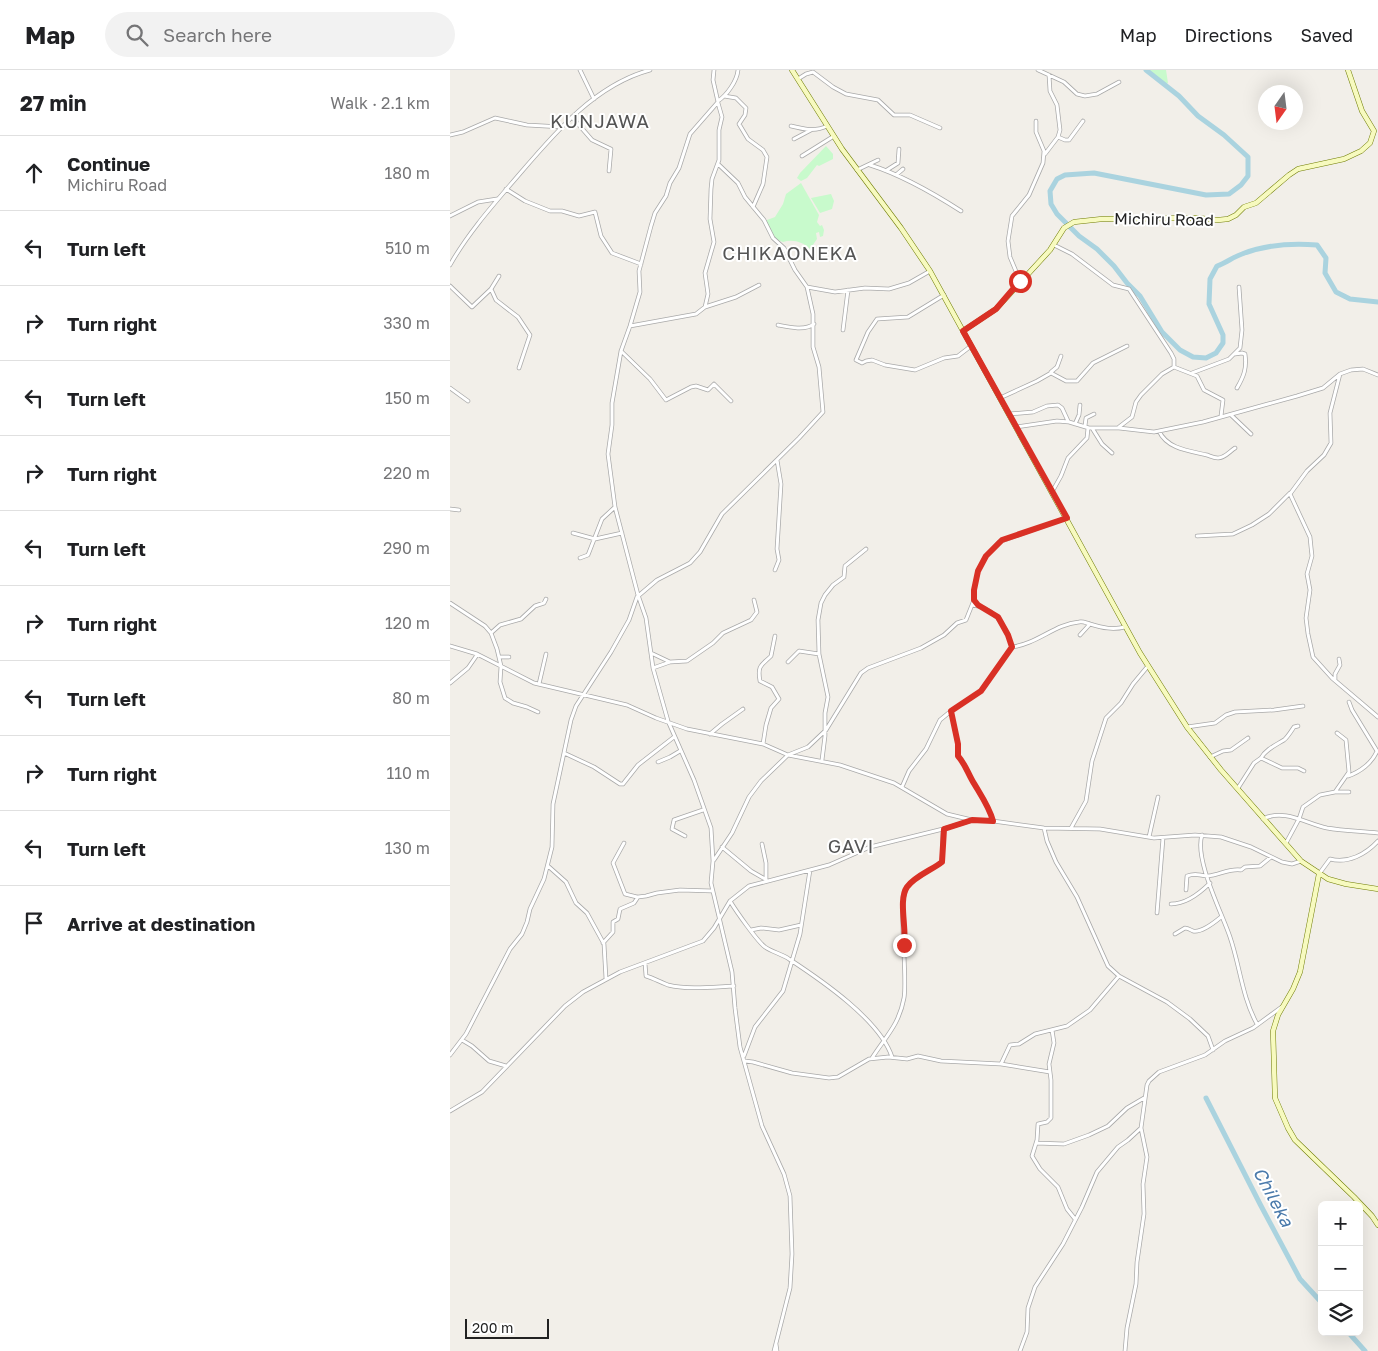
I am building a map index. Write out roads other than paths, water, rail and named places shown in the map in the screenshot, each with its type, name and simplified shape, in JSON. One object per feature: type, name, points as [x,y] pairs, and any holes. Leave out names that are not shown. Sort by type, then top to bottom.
[{"type":"main road","points":[[792,70],[857,170],[901,228],[930,271],[1148,666],[1188,727],[1210,757],[1302,861],[1319,874],[1341,883],[1378,889]]},
{"type":"main road","name":"Michiru Road","points":[[963,331],[996,309],[1053,245],[1064,228],[1074,222],[1102,218],[1228,219],[1244,207],[1256,203],[1289,175],[1298,170],[1344,159],[1361,151],[1370,143],[1376,131],[1362,111],[1348,70]]},
{"type":"main road","points":[[1319,874],[1300,972],[1276,1020],[1274,1031],[1274,1088],[1279,1110],[1288,1128],[1302,1148],[1354,1197],[1378,1225]]},
{"type":"street","points":[[580,70],[594,99]]},
{"type":"street","points":[[450,266],[458,250],[506,189],[562,127],[594,99],[630,77],[650,70]]},
{"type":"street","points":[[705,307],[708,294],[705,274],[714,240],[710,219],[711,183],[718,164],[720,147],[719,128],[722,117],[713,80],[714,70]]},
{"type":"street","points":[[738,70],[736,79],[724,96],[690,134],[679,168],[655,213],[641,264],[640,292],[620,351],[613,395],[611,434],[608,449],[615,506],[638,595],[646,618],[653,668],[668,721],[694,780],[703,810],[711,828],[712,891],[734,986],[736,1022],[743,1057],[762,1126],[784,1174],[790,1200],[792,1254],[790,1288],[776,1344],[776,1351]]},
{"type":"street","points":[[1038,70],[1064,82],[1077,94],[1086,96],[1097,94],[1119,82]]},
{"type":"street","points":[[798,79],[812,72],[849,96],[874,99],[894,115],[910,116],[940,128]]},
{"type":"street","points":[[1020,281],[1008,248],[1012,217],[1035,184],[1045,154],[1058,137],[1060,130],[1057,106],[1050,91],[1049,75]]},
{"type":"street","points":[[724,96],[736,98],[746,108],[740,125],[748,139],[763,150],[767,156],[763,184],[753,207]]},
{"type":"street","points":[[450,135],[463,132],[496,118],[507,119],[519,124],[562,127]]},
{"type":"street","points":[[572,118],[592,140],[611,149],[609,171]]},
{"type":"street","points":[[1036,121],[1036,132],[1045,154]]},
{"type":"street","points":[[1058,137],[1069,140],[1083,121]]},
{"type":"street","points":[[791,126],[811,130],[827,126]]},
{"type":"street","points":[[794,138],[811,130]]},
{"type":"street","points":[[802,156],[834,136]]},
{"type":"street","points":[[887,171],[898,163],[899,149]]},
{"type":"street","points":[[857,170],[878,160]]},
{"type":"street","points":[[450,1055],[462,1040],[510,949],[524,930],[548,866],[553,843],[553,804],[571,720],[576,706],[629,620],[638,595],[657,580],[690,563],[700,552],[722,514],[800,438],[822,412],[821,384],[818,362],[813,347],[814,323],[808,287],[794,270],[784,248],[774,238],[764,220],[745,197],[738,183],[718,164]]},
{"type":"street","points":[[870,164],[926,190],[961,211]]},
{"type":"street","points":[[896,175],[903,169]]},
{"type":"street","points":[[506,189],[525,201],[550,211],[562,211],[579,216],[595,212],[601,236],[612,253],[641,264]]},
{"type":"street","points":[[450,216],[478,202],[498,199]]},
{"type":"street","points":[[1053,245],[1072,254],[1114,284],[1128,289],[1171,353],[1174,359],[1174,367]]},
{"type":"street","points":[[808,287],[833,292],[865,288],[893,288],[909,283],[930,271]]},
{"type":"street","points":[[450,286],[472,307],[490,290],[499,276]]},
{"type":"street","points":[[630,326],[696,314],[705,307],[736,297],[758,285]]},
{"type":"street","points":[[1192,373],[1229,359],[1240,348],[1240,287]]},
{"type":"street","points":[[490,290],[496,300],[518,317],[530,336],[519,368]]},
{"type":"street","points":[[843,330],[848,290]]},
{"type":"street","points":[[944,295],[908,317],[876,319],[856,360],[862,364],[866,360],[872,360],[885,365],[914,370],[944,358],[956,357],[971,346]]},
{"type":"street","points":[[778,325],[805,328],[810,327],[814,323]]},
{"type":"street","points":[[1051,373],[1066,381],[1077,380],[1093,363],[1127,346]]},
{"type":"street","points":[[620,351],[650,379],[666,400],[691,387],[696,386],[708,390],[714,384],[731,401]]},
{"type":"street","points":[[1235,354],[1245,354],[1246,360],[1246,371],[1237,388]]},
{"type":"street","points":[[1000,398],[1051,373],[1057,367],[1061,356]]},
{"type":"street","points":[[1118,428],[1134,415],[1136,402],[1141,395],[1162,374],[1174,367],[1192,373],[1196,376],[1204,390],[1223,400],[1221,417]]},
{"type":"street","points":[[1016,427],[1054,421],[1088,427],[1159,431],[1231,415],[1323,388],[1340,374],[1360,368],[1378,375]]},
{"type":"street","points":[[1197,536],[1233,534],[1252,525],[1269,514],[1290,493],[1307,471],[1324,455],[1330,443],[1330,413],[1340,374]]},
{"type":"street","points":[[450,388],[468,401]]},
{"type":"street","points":[[1009,414],[1033,412],[1047,406],[1058,405],[1062,408],[1068,422]]},
{"type":"street","points":[[1075,424],[1079,415],[1080,405]]},
{"type":"street","points":[[1052,492],[1061,476],[1066,461],[1087,438],[1088,427],[1086,418],[1094,414]]},
{"type":"street","points":[[1231,415],[1251,434]]},
{"type":"street","points":[[1088,427],[1112,453]]},
{"type":"street","points":[[1159,431],[1164,440],[1175,446],[1217,458],[1226,455],[1235,448]]},
{"type":"street","points":[[775,570],[779,560],[777,549],[781,484],[777,460]]},
{"type":"street","points":[[1290,493],[1310,537],[1312,556],[1307,574],[1310,590],[1306,618],[1312,653],[1315,660],[1335,680],[1378,717]]},
{"type":"street","points":[[580,558],[587,556],[602,519],[615,506]]},
{"type":"street","points":[[450,509],[459,510]]},
{"type":"street","points":[[713,861],[732,833],[755,787],[788,755],[808,747],[826,730],[861,673],[868,668],[921,648],[944,635],[957,623],[966,620],[974,600],[978,571],[986,556],[999,542],[1067,518]]},
{"type":"street","points":[[573,533],[595,539],[622,533]]},
{"type":"street","points":[[822,760],[828,697],[819,654],[818,620],[821,603],[829,589],[844,577],[845,566],[866,550]]},
{"type":"street","points":[[491,633],[500,625],[521,618],[535,606],[544,603],[546,599]]},
{"type":"street","points":[[653,668],[670,662],[687,661],[713,643],[723,633],[751,620],[757,612],[754,600]]},
{"type":"street","points":[[974,600],[978,605],[998,617],[1012,647]]},
{"type":"street","points":[[450,603],[484,626],[491,633],[501,666],[500,682],[505,698],[538,712]]},
{"type":"street","points":[[972,605],[978,605]]},
{"type":"street","points":[[902,787],[911,768],[926,749],[940,720],[981,691],[1012,647],[1041,638],[1062,626],[1078,622],[1110,629],[1126,627]]},
{"type":"street","points":[[1080,635],[1090,624]]},
{"type":"street","points":[[763,744],[770,708],[779,700],[772,687],[760,681],[759,671],[763,661],[771,656],[776,636]]},
{"type":"street","points":[[450,646],[477,654],[538,684],[626,705],[687,729],[763,744],[788,755],[822,760],[858,771],[902,787],[947,814],[972,820],[1044,828],[1100,829],[1149,837],[1221,837],[1242,843],[1271,857],[1292,864],[1302,861]]},
{"type":"street","points":[[788,662],[799,651],[819,654]]},
{"type":"street","points":[[650,653],[670,662]]},
{"type":"street","points":[[450,683],[468,668],[477,654]]},
{"type":"street","points":[[538,684],[546,654]]},
{"type":"street","points":[[498,657],[508,656]]},
{"type":"street","points":[[1335,680],[1335,674],[1340,665],[1339,659]]},
{"type":"street","points":[[1072,828],[1086,801],[1092,761],[1106,718],[1121,703],[1133,684],[1148,666]]},
{"type":"street","points":[[1348,776],[1360,771],[1378,753],[1349,702]]},
{"type":"street","points":[[1188,727],[1215,723],[1226,715],[1236,712],[1303,706]]},
{"type":"street","points":[[710,734],[743,709]]},
{"type":"street","points":[[951,711],[958,744],[958,756],[966,766],[988,807],[993,821]]},
{"type":"street","points":[[1238,788],[1254,763],[1280,741],[1285,740],[1294,727],[1298,726]]},
{"type":"street","points":[[1335,792],[1348,776],[1350,767],[1346,740],[1337,734]]},
{"type":"street","points":[[564,753],[594,767],[620,784],[623,784],[638,765],[674,736]]},
{"type":"street","points":[[1210,757],[1231,750],[1248,738]]},
{"type":"street","points":[[658,762],[680,751]]},
{"type":"street","points":[[1261,758],[1282,768],[1298,768],[1304,771]]},
{"type":"street","points":[[1286,844],[1299,819],[1303,806],[1318,795],[1349,792]]},
{"type":"street","points":[[1149,837],[1158,797]]},
{"type":"street","points":[[685,836],[672,829],[674,820],[703,810]]},
{"type":"street","points":[[1263,819],[1278,815],[1299,819],[1327,828],[1378,833]]},
{"type":"street","points":[[450,1111],[482,1092],[565,1006],[606,979],[699,944],[720,919],[730,901],[749,886],[838,861],[870,847],[944,829],[972,820]]},
{"type":"street","points":[[1044,828],[1056,862],[1077,897],[1105,962],[1110,969],[1119,976],[1167,1002],[1186,1016],[1208,1036],[1213,1050]]},
{"type":"street","points":[[871,1059],[898,1019],[904,994],[906,890],[916,880],[942,862],[944,829]]},
{"type":"street","points":[[1202,836],[1200,850],[1221,917],[1230,935],[1240,981],[1258,1024]]},
{"type":"street","points":[[1157,913],[1163,838]]},
{"type":"street","points":[[1319,874],[1330,859],[1342,860],[1360,855],[1378,841]]},
{"type":"street","points":[[624,843],[613,863],[625,894],[638,897],[669,891],[712,891]]},
{"type":"street","points":[[762,844],[766,863],[766,880]]},
{"type":"street","points":[[722,847],[751,871],[766,880]]},
{"type":"street","points":[[1186,890],[1187,876],[1196,873],[1208,876],[1235,869],[1241,870],[1245,867],[1260,866],[1271,857]]},
{"type":"street","points":[[548,866],[566,882],[576,903],[586,913],[603,943],[605,948],[606,979]]},
{"type":"street","points":[[743,1057],[754,1028],[783,991],[801,925],[810,870]]},
{"type":"street","points":[[1171,904],[1180,904],[1200,893],[1210,883]]},
{"type":"street","points":[[603,943],[613,932],[613,922],[618,919],[620,909],[633,903],[638,897]]},
{"type":"street","points":[[730,901],[764,946],[813,974],[872,1025],[889,1049],[892,1058]]},
{"type":"street","points":[[1175,934],[1185,928],[1194,931],[1201,929],[1213,924],[1221,917]]},
{"type":"street","points":[[751,930],[761,928],[778,930],[801,925]]},
{"type":"street","points":[[645,963],[646,976],[668,985],[705,989],[734,986]]},
{"type":"street","points":[[1001,1064],[1010,1044],[1019,1044],[1035,1034],[1066,1026],[1086,1014],[1119,976]]},
{"type":"street","points":[[1125,1351],[1127,1328],[1136,1284],[1137,1262],[1144,1214],[1143,1184],[1147,1153],[1142,1128],[1144,1098],[1149,1080],[1158,1072],[1197,1059],[1225,1041],[1248,1031],[1283,1005]]},
{"type":"street","points":[[1052,1030],[1054,1043],[1050,1059],[1051,1118],[1047,1122],[1038,1124],[1036,1143],[1032,1156],[1040,1169],[1058,1187],[1067,1209],[1075,1219]]},
{"type":"street","points":[[462,1040],[489,1061],[507,1066]]},
{"type":"street","points":[[745,1061],[782,1071],[829,1078],[838,1077],[871,1059],[905,1059],[918,1056],[951,1062],[1001,1064],[1050,1072]]},
{"type":"street","points":[[1036,1143],[1064,1144],[1089,1135],[1108,1126],[1122,1112],[1144,1098]]},
{"type":"street","points":[[1020,1351],[1027,1332],[1028,1310],[1035,1287],[1054,1255],[1063,1244],[1100,1168],[1118,1147],[1142,1128]]},
{"type":"waterway","points":[[1146,70],[1179,96],[1198,116],[1224,135],[1248,157],[1248,176],[1241,185],[1229,194],[1206,195],[1094,173],[1065,175],[1057,179],[1050,191],[1051,204],[1057,214],[1114,266],[1140,296],[1162,332],[1180,350],[1193,357],[1206,358],[1216,353],[1223,343],[1223,335],[1209,304],[1210,279],[1217,266],[1239,255],[1269,247],[1298,244],[1317,245],[1326,258],[1325,273],[1336,292],[1350,299],[1378,302]]},
{"type":"waterway","name":"Chileka","points":[[1206,1098],[1300,1279],[1318,1299]]},
{"type":"waterway","name":"Chileka","points":[[1352,1336],[1365,1351]]},
{"type":"district","name":"KUNJAWA","points":[[600,121]]},
{"type":"district","name":"CHIKAONEKA","points":[[790,253]]},
{"type":"district","name":"GAVI","points":[[851,846]]}]
